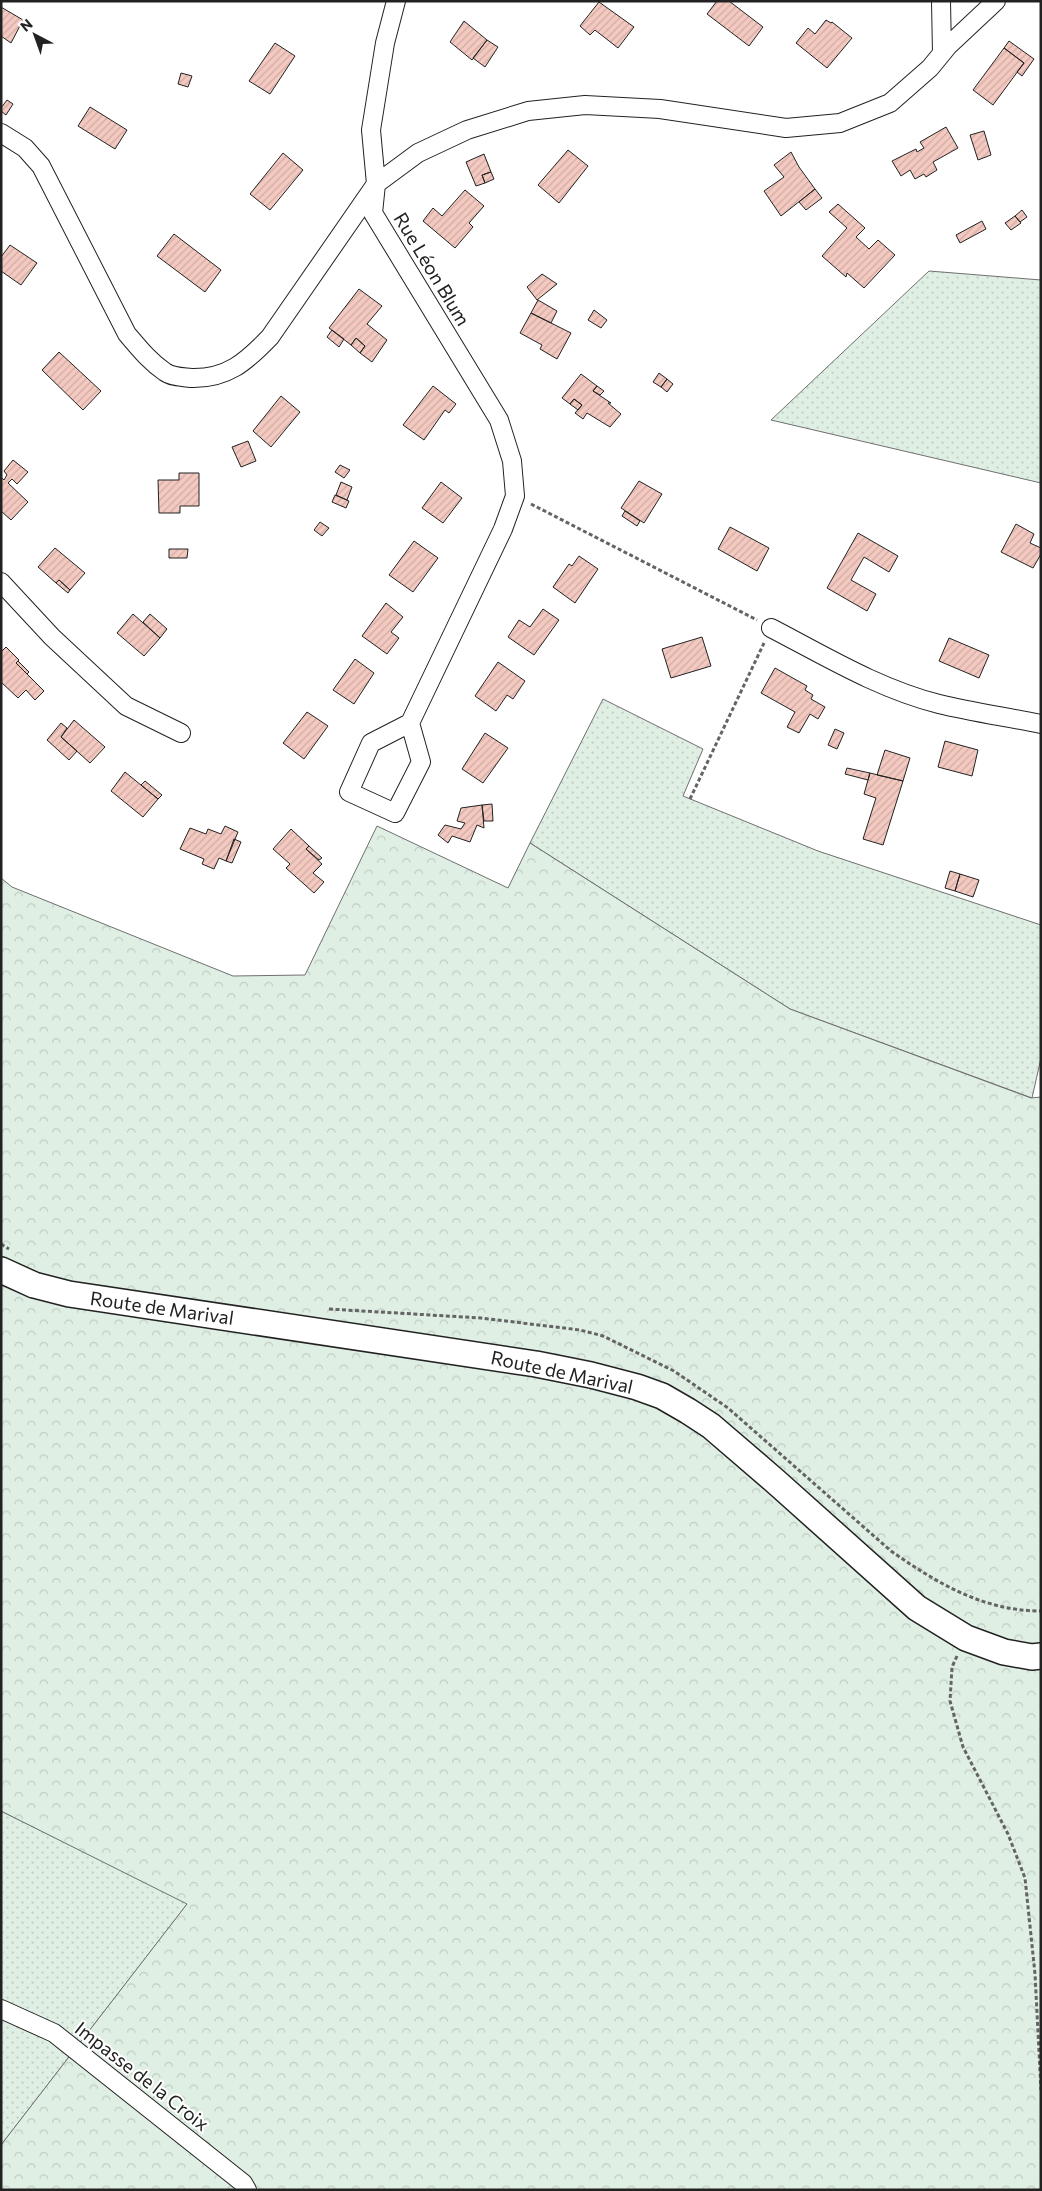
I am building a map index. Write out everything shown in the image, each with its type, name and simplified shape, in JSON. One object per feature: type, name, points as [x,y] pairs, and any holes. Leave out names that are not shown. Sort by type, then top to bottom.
[{"type":"main road","name":"Route de Marival","points":[[1,1270],[34,1285],[69,1294],[536,1364],[592,1375],[654,1393],[711,1426],[917,1608],[966,1638],[1004,1652],[1032,1657],[1041,1656]]},
{"type":"street","name":"Rue Léon Blum","points":[[396,1],[385,43],[371,130],[376,184],[373,213],[499,420],[512,461],[515,496],[503,529],[468,606],[410,723]]},
{"type":"street","points":[[941,1],[942,53]]},
{"type":"street","points":[[1,133],[24,148],[41,166],[127,334],[146,357],[167,374],[208,378],[231,370],[252,356],[270,337],[376,184],[418,153],[434,145],[467,130],[528,111],[585,105],[660,109],[786,128],[840,123],[890,103],[930,68],[988,2]]},
{"type":"street","points":[[1,582],[52,637],[126,706],[181,733]]},
{"type":"street","points":[[771,628],[855,672],[938,704],[1041,724]]},
{"type":"street","points":[[410,723],[421,762],[395,813],[349,792],[370,743],[410,723]]},
{"type":"street","name":"Impasse de la Croix","points":[[1,2009],[54,2033],[242,2183],[247,2190]]},
{"type":"path","points":[[515,496],[771,628],[690,799]]},
{"type":"path","points":[[966,1638],[952,1667],[950,1701],[962,1747],[1008,1834],[1025,1878],[1035,1974],[1041,2090]]},
{"type":"green space","points":[[929,271],[1041,280],[1041,483],[771,420]]},
{"type":"green space","points":[[603,699],[703,749],[683,796],[818,851],[1041,925],[1041,1058],[1032,1098],[790,1009],[530,843]]},
{"type":"green space","points":[[377,826],[508,888],[530,843],[790,1009],[1031,1098],[1041,1097],[1041,2190],[1,2190],[1,2145],[187,1904],[1,1811],[1,878],[12,887],[233,976],[305,975]]},
{"type":"green space","points":[[1,1811],[188,1903],[1,2145]]},
{"type":"building","points":[[717,1],[729,1],[763,27],[749,46],[707,14]]},
{"type":"building","points":[[599,2],[634,27],[618,48],[595,30],[590,35],[580,26]]},
{"type":"building","points":[[1,7],[23,20],[11,43],[1,36]]},
{"type":"building","points":[[826,20],[832,22],[852,38],[827,68],[796,43],[808,28],[815,34]]},
{"type":"building","points":[[464,21],[487,40],[472,60],[450,42]]},
{"type":"building","points":[[487,40],[498,47],[485,67],[473,58]]},
{"type":"building","points":[[1009,41],[1034,59],[1022,76],[1017,72],[1024,63],[1004,48]]},
{"type":"building","points":[[275,43],[295,56],[270,94],[249,81]]},
{"type":"building","points":[[1004,48],[1024,63],[993,105],[973,90]]},
{"type":"building","points":[[181,73],[192,76],[188,87],[178,84]]},
{"type":"building","points":[[7,100],[13,104],[6,115],[1,111],[1,108]]},
{"type":"building","points":[[90,107],[127,130],[115,149],[78,126]]},
{"type":"building","points":[[946,127],[958,148],[933,162],[937,170],[926,177],[924,174],[915,179],[910,170],[901,176],[892,161],[916,149],[917,152],[924,148],[920,142]]},
{"type":"building","points":[[984,131],[991,155],[978,160],[970,135]]},
{"type":"building","points":[[568,150],[588,166],[559,203],[538,185]]},
{"type":"building","points":[[791,152],[815,189],[781,216],[764,191],[784,177],[774,165]]},
{"type":"building","points":[[283,153],[303,170],[270,210],[250,194]]},
{"type":"building","points":[[484,154],[491,172],[482,175],[485,183],[476,186],[466,162]]},
{"type":"building","points":[[491,172],[494,179],[485,183],[482,175]]},
{"type":"building","points":[[815,189],[822,198],[806,210],[799,202]]},
{"type":"building","points":[[465,190],[484,206],[469,223],[473,227],[455,248],[423,221],[433,208],[442,216]]},
{"type":"building","points":[[838,204],[865,228],[856,237],[869,249],[878,240],[895,255],[864,288],[847,273],[846,277],[822,256],[847,228],[829,212]]},
{"type":"building","points":[[1022,210],[1027,217],[1020,222],[1015,216]]},
{"type":"building","points":[[1015,216],[1021,223],[1011,230],[1005,223]]},
{"type":"building","points":[[982,221],[986,229],[960,243],[956,235]]},
{"type":"building","points":[[174,234],[221,270],[205,292],[157,256]]},
{"type":"building","points":[[10,245],[37,263],[21,285],[1,271],[1,257]]},
{"type":"building","points":[[542,274],[557,284],[537,300],[527,287]]},
{"type":"building","points":[[359,289],[382,306],[367,324],[387,340],[372,362],[360,353],[365,346],[356,338],[351,345],[329,328]]},
{"type":"building","points":[[538,300],[557,311],[551,323],[531,313]]},
{"type":"building","points":[[594,310],[607,320],[601,328],[588,320]]},
{"type":"building","points":[[531,313],[571,333],[557,359],[540,349],[542,345],[520,333]]},
{"type":"building","points":[[332,330],[344,339],[339,347],[327,337]]},
{"type":"building","points":[[356,338],[365,346],[360,353],[351,345]]},
{"type":"building","points":[[59,352],[101,391],[83,410],[42,370]]},
{"type":"building","points":[[659,373],[667,379],[661,387],[653,382]]},
{"type":"building","points":[[581,374],[597,386],[593,391],[611,403],[608,403],[621,414],[610,427],[587,413],[583,419],[575,413],[582,405],[574,399],[570,404],[562,398]]},
{"type":"building","points":[[667,379],[673,384],[667,392],[661,387]]},
{"type":"building","points":[[433,386],[456,404],[449,413],[445,410],[424,440],[403,425]]},
{"type":"building","points":[[597,386],[604,391],[600,395],[593,391]]},
{"type":"building","points":[[281,396],[300,412],[271,447],[253,431]]},
{"type":"building","points":[[574,399],[582,405],[578,410],[570,404]]},
{"type":"building","points":[[248,441],[256,461],[241,467],[232,447]]},
{"type":"building","points":[[13,460],[28,472],[17,484],[12,479],[8,483],[28,502],[11,520],[1,511],[1,477],[4,480],[7,475],[4,471]]},
{"type":"building","points":[[340,465],[350,470],[344,478],[335,472]]},
{"type":"building","points":[[179,473],[199,473],[199,506],[180,506],[180,513],[159,513],[158,480],[179,480]]},
{"type":"building","points":[[639,481],[662,494],[644,523],[621,508]]},
{"type":"building","points":[[341,482],[352,487],[347,500],[336,495]]},
{"type":"building","points":[[441,482],[462,498],[443,523],[422,508]]},
{"type":"building","points":[[335,495],[349,501],[346,508],[332,502]]},
{"type":"building","points":[[625,511],[640,521],[637,526],[622,516]]},
{"type":"building","points":[[320,522],[329,528],[322,536],[314,530]]},
{"type":"building","points":[[1016,524],[1034,534],[1030,543],[1041,548],[1041,554],[1033,568],[1001,552]]},
{"type":"building","points":[[730,527],[769,548],[757,571],[718,549]]},
{"type":"building","points":[[858,533],[898,556],[889,572],[864,557],[851,580],[876,594],[867,611],[827,588]]},
{"type":"building","points":[[414,541],[438,558],[413,592],[389,575]]},
{"type":"building","points":[[55,548],[85,573],[70,590],[59,580],[56,583],[38,567]]},
{"type":"building","points":[[169,549],[188,549],[187,558],[169,558]]},
{"type":"building","points":[[579,556],[598,569],[575,603],[553,587],[569,564],[572,566]]},
{"type":"building","points":[[59,580],[70,590],[68,593],[56,583]]},
{"type":"building","points":[[386,603],[403,617],[391,632],[399,638],[387,654],[362,636]]},
{"type":"building","points":[[543,609],[559,620],[534,655],[508,637],[519,620],[530,627]]},
{"type":"building","points":[[133,614],[160,638],[144,656],[117,633]]},
{"type":"building","points":[[150,614],[167,629],[160,638],[143,622]]},
{"type":"building","points":[[702,637],[711,666],[671,678],[662,649]]},
{"type":"building","points":[[949,638],[989,655],[979,678],[939,661]]},
{"type":"building","points":[[6,647],[19,660],[16,663],[44,691],[35,700],[26,690],[18,698],[1,682],[1,652]]},
{"type":"building","points":[[355,659],[374,673],[354,704],[333,690]]},
{"type":"building","points":[[18,661],[29,672],[27,674],[16,663]]},
{"type":"building","points":[[498,662],[525,681],[513,699],[507,695],[496,711],[475,696]]},
{"type":"building","points":[[775,668],[807,686],[805,690],[813,695],[811,699],[825,707],[818,719],[810,714],[799,733],[787,727],[795,712],[761,693]]},
{"type":"building","points":[[307,712],[328,726],[304,759],[283,743]]},
{"type":"building","points":[[74,720],[105,747],[90,763],[61,737]]},
{"type":"building","points":[[61,723],[67,728],[61,737],[77,751],[69,760],[47,740]]},
{"type":"building","points":[[835,729],[844,733],[837,749],[828,745]]},
{"type":"building","points":[[485,733],[508,748],[483,783],[462,769]]},
{"type":"building","points":[[945,741],[978,750],[972,776],[938,767]]},
{"type":"building","points":[[885,750],[910,758],[903,781],[877,775]]},
{"type":"building","points":[[847,768],[870,773],[868,780],[845,774]]},
{"type":"building","points":[[125,772],[158,799],[143,817],[111,791]]},
{"type":"building","points":[[870,773],[903,781],[883,845],[863,839],[876,798],[864,794]]},
{"type":"building","points":[[145,781],[162,795],[158,799],[141,785]]},
{"type":"building","points":[[492,804],[493,821],[484,821],[482,805]]},
{"type":"building","points":[[482,805],[484,828],[477,825],[470,842],[452,836],[448,843],[438,835],[445,825],[461,829],[465,823],[457,821],[461,808]]},
{"type":"building","points":[[225,826],[238,832],[226,861],[219,858],[214,869],[202,864],[204,859],[180,849],[190,828],[206,834],[208,829],[221,834]]},
{"type":"building","points":[[291,829],[309,846],[306,849],[322,864],[313,873],[324,882],[314,893],[286,868],[290,864],[273,849]]},
{"type":"building","points":[[234,839],[241,842],[232,863],[226,861]]},
{"type":"building","points":[[309,846],[322,858],[319,860],[306,849]]},
{"type":"building","points":[[950,871],[960,874],[955,891],[945,888]]},
{"type":"building","points":[[960,874],[979,880],[973,897],[955,891]]}]
